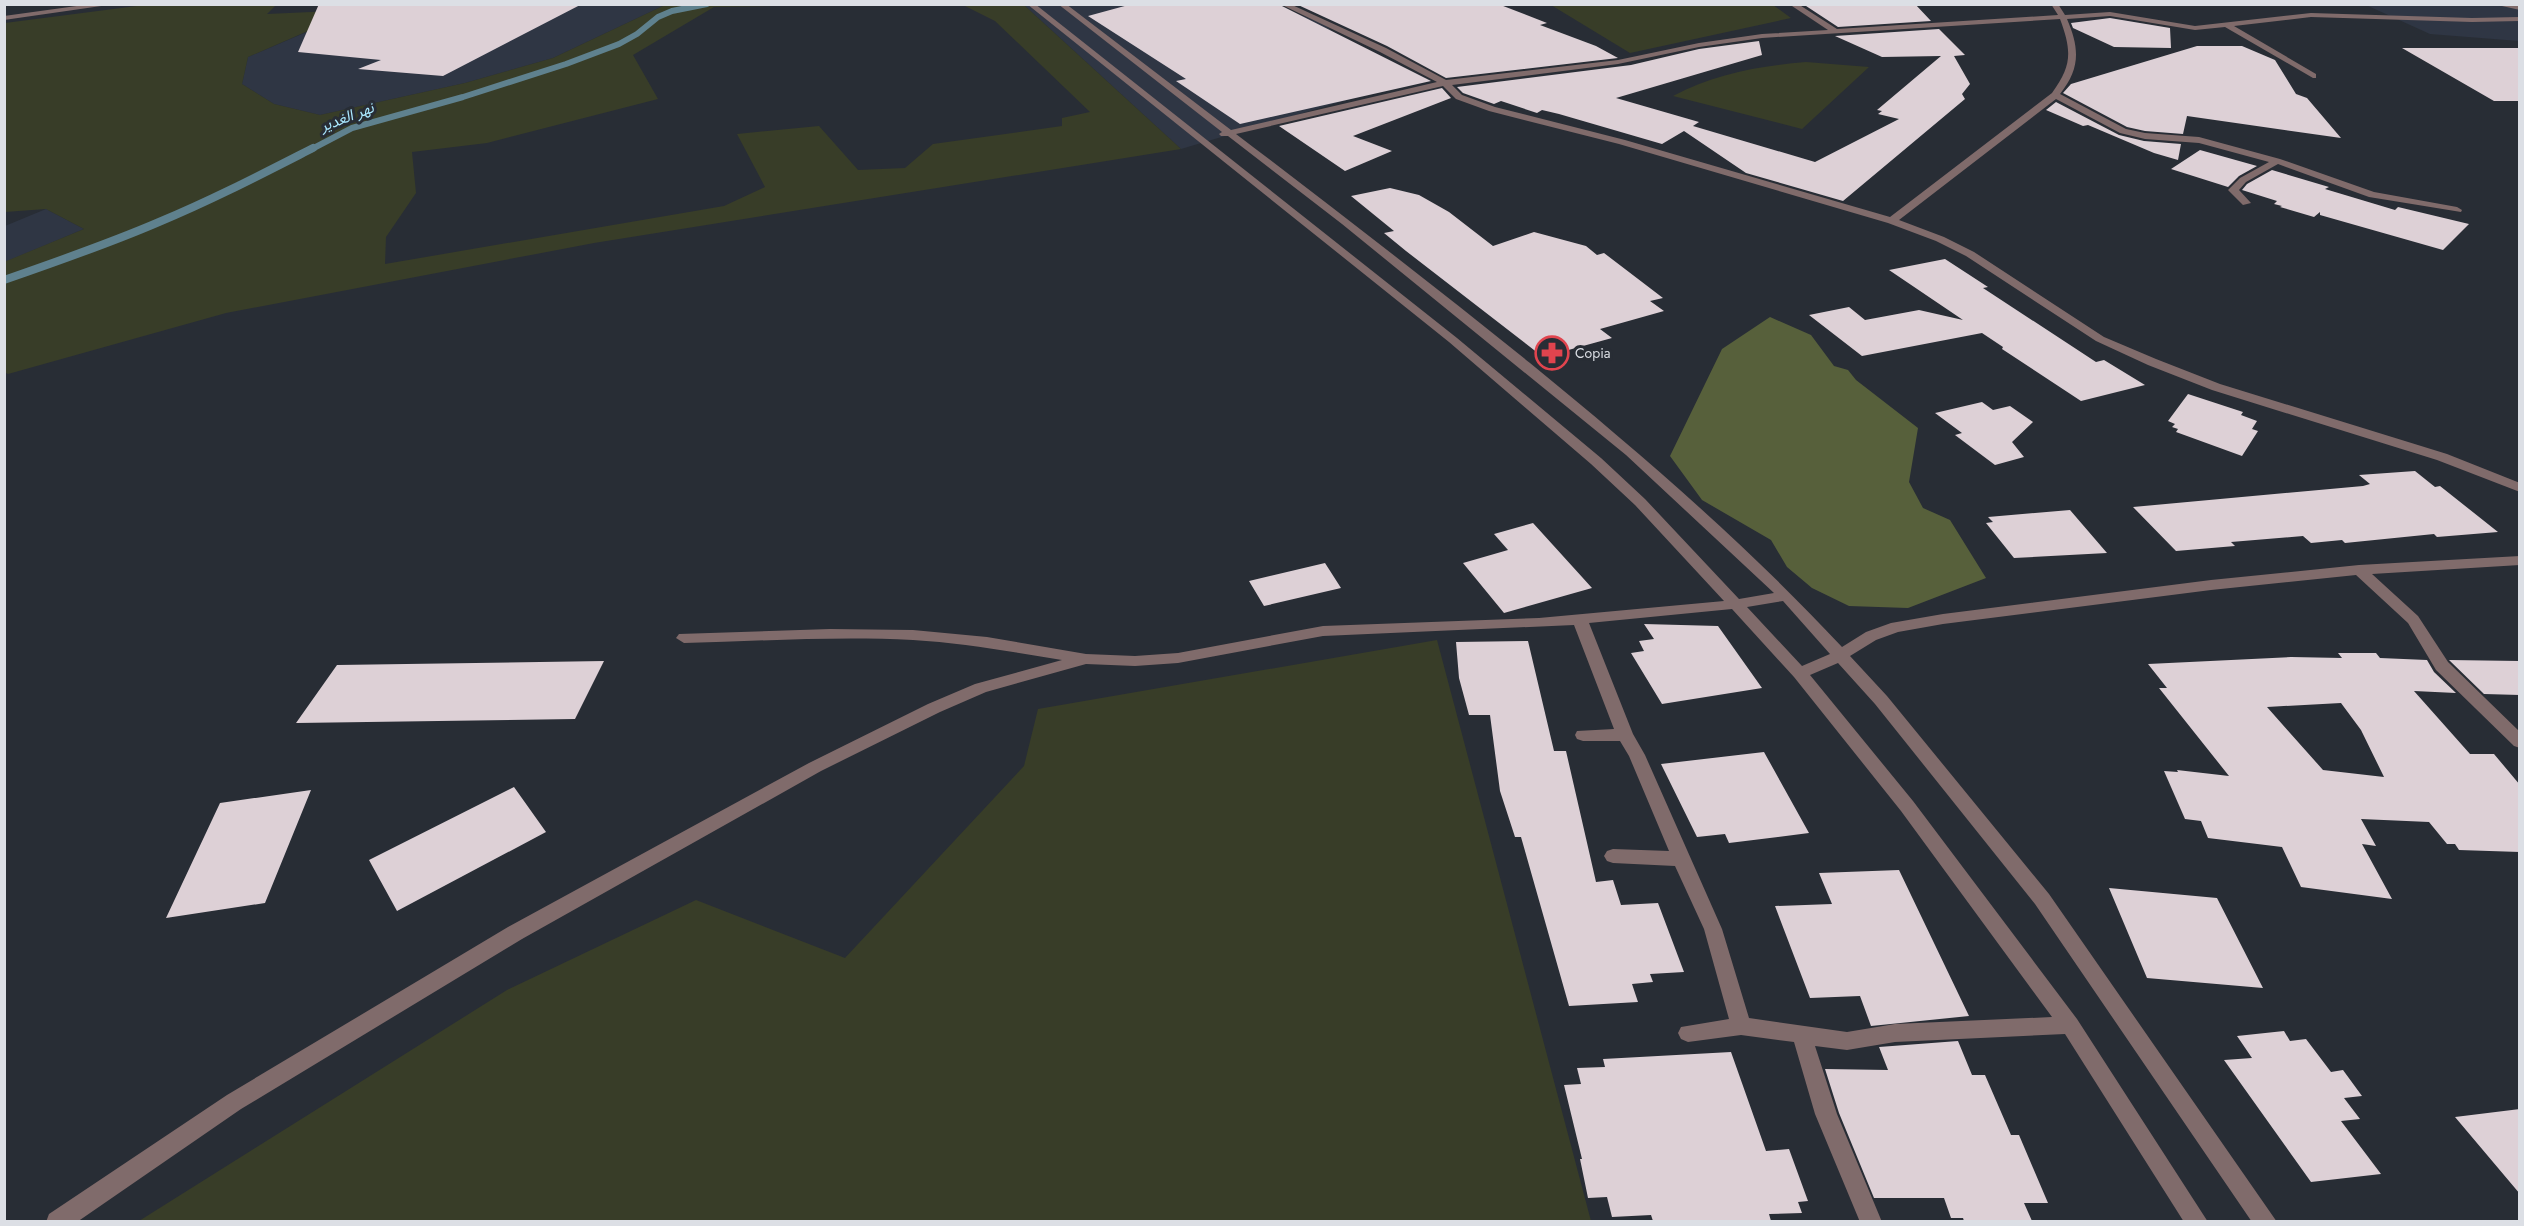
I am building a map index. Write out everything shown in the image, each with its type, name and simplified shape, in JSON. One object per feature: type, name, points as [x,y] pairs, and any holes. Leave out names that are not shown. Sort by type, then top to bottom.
[{"type":"street","points":[[4,18],[112,4]]},
{"type":"street","points":[[1030,4],[1453,340],[1596,461],[1640,502],[1738,604],[1800,673],[1907,806],[2070,1026],[2198,1221]]},
{"type":"street","points":[[1061,4],[1346,222],[1622,445],[1786,596],[1881,700],[2042,899],[2266,1221]]},
{"type":"street","points":[[1283,4],[1383,50],[1445,83],[1459,97],[1492,109],[1633,145],[1892,221],[1940,239],[1970,254],[2100,339],[2152,362],[2227,390],[2442,457],[2490,474],[2520,488]]},
{"type":"street","points":[[1791,4],[1837,32]]},
{"type":"street","points":[[1892,221],[2055,95],[2068,78],[2073,59],[2065,17],[2054,4]]},
{"type":"street","points":[[2505,4],[2520,8]]},
{"type":"street","points":[[2413,9],[2445,19]]},
{"type":"street","points":[[1200,138],[1445,83],[1618,62],[1699,45],[1752,38],[2110,14],[2195,27],[2311,15],[2520,19]]},
{"type":"street","points":[[2503,19],[2520,27]]},
{"type":"street","points":[[2224,24],[2313,76]]},
{"type":"street","points":[[2055,95],[2123,131],[2145,136],[2199,140],[2277,161],[2372,195],[2457,210]]},
{"type":"street","points":[[2246,203],[2233,190],[2243,180],[2277,161]]},
{"type":"street","points":[[1800,673],[1839,656],[1856,644],[1896,627],[1943,619],[2200,586],[2359,570],[2520,560]]},
{"type":"street","points":[[2359,570],[2413,620],[2442,666],[2520,742]]},
{"type":"street","points":[[684,638],[830,634],[913,635],[987,642],[1086,659],[1135,661],[1178,658],[1323,631],[1580,620],[1738,604],[1786,596]]},
{"type":"street","points":[[1580,620],[1625,735],[1637,755],[1713,929],[1741,1026]]},
{"type":"street","points":[[57,1221],[234,1102],[485,951],[815,767],[934,708],[981,688],[1086,659]]},
{"type":"street","points":[[1583,735],[1625,735]]},
{"type":"street","points":[[1613,856],[1681,859]]},
{"type":"street","points":[[1688,1033],[1741,1026],[1847,1041],[1895,1033],[2070,1026]]},
{"type":"street","points":[[1802,1035],[1826,1114],[1871,1221]]},
{"type":"shaded area","points":[[370,5],[665,5],[553,58],[465,83],[320,115],[274,104],[242,84],[248,57]]},
{"type":"shaded area","points":[[1024,5],[1273,5],[1323,23],[1394,86],[1181,149]]},
{"type":"shaded area","points":[[2366,5],[2519,5],[2519,41],[2430,34]]},
{"type":"shaded area","points":[[46,209],[84,229],[5,262],[5,226]]},
{"type":"green space","points":[[152,4],[276,5],[267,14],[356,10],[248,57],[242,84],[274,104],[320,115],[465,83],[553,58],[665,5],[829,5],[714,7],[633,55],[658,99],[487,143],[412,152],[416,193],[386,237],[385,264],[724,206],[765,187],[737,134],[819,126],[858,170],[905,168],[933,144],[1062,126],[1062,118],[1090,112],[995,21],[963,5],[1024,5],[1181,149],[594,243],[226,313],[8,374],[4,372],[4,262],[84,229],[46,209],[5,212],[5,23]]},
{"type":"green space","points":[[1551,5],[1773,5],[1791,18],[1630,53]]},
{"type":"green space","points":[[1806,62],[1869,67],[1802,129],[1673,96],[1704,82],[1737,72]]},
{"type":"green space","points":[[1770,317],[1811,335],[1834,366],[1848,370],[1856,380],[1918,428],[1909,482],[1923,508],[1950,520],[1986,578],[1908,608],[1849,606],[1812,588],[1787,567],[1771,540],[1702,500],[1670,456],[1722,349]]},
{"type":"green space","points":[[1437,640],[1591,1221],[139,1221],[507,990],[696,900],[845,958],[1024,766],[1038,709]]},
{"type":"building","points":[[319,4],[582,4],[443,76],[358,69],[381,60],[298,52]]},
{"type":"building","points":[[1132,4],[1278,4],[1431,81],[1240,124],[1176,81],[1186,79],[1088,16]]},
{"type":"building","points":[[1296,4],[1498,4],[1547,23],[1540,25],[1596,46],[1618,58],[1446,78],[1387,46]]},
{"type":"building","points":[[1803,4],[1915,4],[1931,21],[1838,27]]},
{"type":"building","points":[[2110,18],[2170,28],[2171,48],[2114,47],[2073,28],[2071,23]]},
{"type":"building","points":[[1939,29],[1965,55],[1954,56],[1970,84],[1962,94],[1965,99],[1843,201],[1746,173],[1684,131],[1662,144],[1559,114],[1542,110],[1537,113],[1501,101],[1494,104],[1463,93],[1457,87],[1631,65],[1699,49],[1759,41],[1762,55],[1616,98],[1699,122],[1693,126],[1815,162],[1899,119],[1878,114],[1882,111],[1877,110],[1941,56],[1882,57],[1835,36]]},
{"type":"building","points":[[2197,46],[2242,46],[2275,60],[2296,94],[2307,98],[2341,138],[2187,116],[2183,134],[2145,131],[2127,127],[2063,93],[2071,84]]},
{"type":"building","points":[[2402,48],[2520,48],[2520,101],[2494,101]]},
{"type":"building","points":[[1442,88],[1451,98],[1353,136],[1392,151],[1345,171],[1279,126]]},
{"type":"building","points":[[2056,102],[2119,135],[2144,141],[2181,144],[2178,160],[2154,153],[2046,110]]},
{"type":"building","points":[[2200,150],[2257,166],[2239,176],[2228,187],[2171,169]]},
{"type":"building","points":[[2272,170],[2395,210],[2398,207],[2469,224],[2443,250],[2320,215],[2320,212],[2314,217],[2280,207],[2282,206],[2274,204],[2277,201],[2242,190],[2247,184]]},
{"type":"building","points":[[1390,188],[1419,195],[1449,212],[1493,246],[1534,232],[1586,246],[1597,255],[1604,253],[1663,298],[1650,301],[1664,311],[1600,329],[1612,338],[1543,357],[1384,233],[1394,231],[1351,196]]},
{"type":"building","points":[[1945,259],[1988,287],[1983,288],[2096,362],[2104,360],[2145,385],[2081,401],[2002,349],[2003,347],[1982,333],[1862,356],[1809,315],[1849,307],[1865,320],[1919,310],[1963,320],[1889,270]]},
{"type":"building","points":[[2188,394],[2243,412],[2241,415],[2257,421],[2252,429],[2258,431],[2242,456],[2176,432],[2178,429],[2172,427],[2175,424],[2168,421]]},
{"type":"building","points":[[1982,402],[1993,410],[2010,406],[2033,422],[2012,442],[2024,457],[1995,465],[1955,435],[1962,433],[1935,413]]},
{"type":"building","points":[[2415,471],[2435,487],[2440,486],[2498,532],[2437,537],[2434,534],[2345,543],[2342,540],[2311,543],[2303,536],[2231,542],[2235,546],[2176,551],[2133,507],[2363,486],[2370,484],[2359,475]]},
{"type":"building","points":[[2070,510],[2107,553],[2014,558],[1986,523],[1993,522],[1988,517]]},
{"type":"building","points":[[1533,523],[1592,588],[1504,613],[1463,563],[1508,550],[1494,534]]},
{"type":"building","points":[[1325,563],[1341,588],[1264,606],[1249,581]]},
{"type":"building","points":[[1644,624],[1718,626],[1762,688],[1662,704],[1631,653],[1644,651],[1639,641],[1654,639]]},
{"type":"building","points":[[1528,641],[1554,751],[1566,751],[1596,882],[1613,880],[1621,905],[1658,903],[1684,972],[1650,974],[1653,982],[1632,984],[1638,1002],[1569,1006],[1521,837],[1515,837],[1500,791],[1490,715],[1469,715],[1459,678],[1456,642]]},
{"type":"building","points":[[2338,653],[2376,653],[2380,658],[2427,660],[2434,672],[2456,693],[2414,691],[2470,754],[2494,754],[2520,785],[2520,852],[2459,850],[2455,844],[2447,844],[2429,822],[2361,819],[2376,846],[2362,844],[2392,899],[2301,887],[2282,847],[2208,838],[2201,821],[2185,819],[2164,771],[2178,772],[2177,770],[2229,776],[2159,688],[2167,688],[2148,664],[2291,657],[2342,658]],"holes":[[[2341,703],[2361,730],[2384,777],[2323,770],[2267,707]]]},
{"type":"building","points":[[2449,660],[2520,661],[2520,695],[2484,694]]},
{"type":"building","points":[[604,661],[575,719],[296,723],[337,665]]},
{"type":"building","points":[[1764,752],[1809,833],[1729,843],[1725,834],[1697,837],[1661,764]]},
{"type":"building","points":[[514,787],[546,832],[397,911],[369,860]]},
{"type":"building","points":[[311,790],[265,903],[166,918],[220,803]]},
{"type":"building","points":[[1899,870],[1969,1016],[1871,1026],[1860,996],[1810,998],[1775,906],[1832,904],[1819,873]]},
{"type":"building","points":[[2109,888],[2217,898],[2263,988],[2147,978]]},
{"type":"building","points":[[2284,1031],[2290,1041],[2306,1039],[2331,1072],[2343,1070],[2362,1096],[2344,1098],[2360,1119],[2341,1121],[2381,1174],[2311,1182],[2224,1060],[2252,1058],[2237,1036]]},
{"type":"building","points":[[1958,1041],[1972,1075],[1985,1075],[2011,1135],[2019,1135],[2048,1203],[2024,1203],[2032,1221],[1964,1221],[1963,1218],[1951,1218],[1944,1198],[1874,1198],[1839,1113],[1825,1069],[1888,1070],[1879,1047]]},
{"type":"building","points":[[1731,1052],[1766,1151],[1789,1149],[1808,1201],[1798,1202],[1802,1213],[1769,1214],[1771,1221],[1653,1221],[1651,1215],[1612,1217],[1607,1197],[1588,1198],[1580,1159],[1582,1159],[1564,1085],[1581,1084],[1577,1068],[1605,1067],[1603,1059]]},
{"type":"building","points":[[2520,1109],[2520,1194],[2455,1117]]},
{"type":"waterway","name":"نهر الغدير","points":[[310,150],[352,128],[463,97],[566,64],[619,44],[637,34],[658,17],[672,11],[707,4]]},
{"type":"waterway","name":"نهر الغدير","points":[[4,280],[179,214],[313,148]]},
{"type":"place","name":"Copia","points":[[1552,353]]}]
